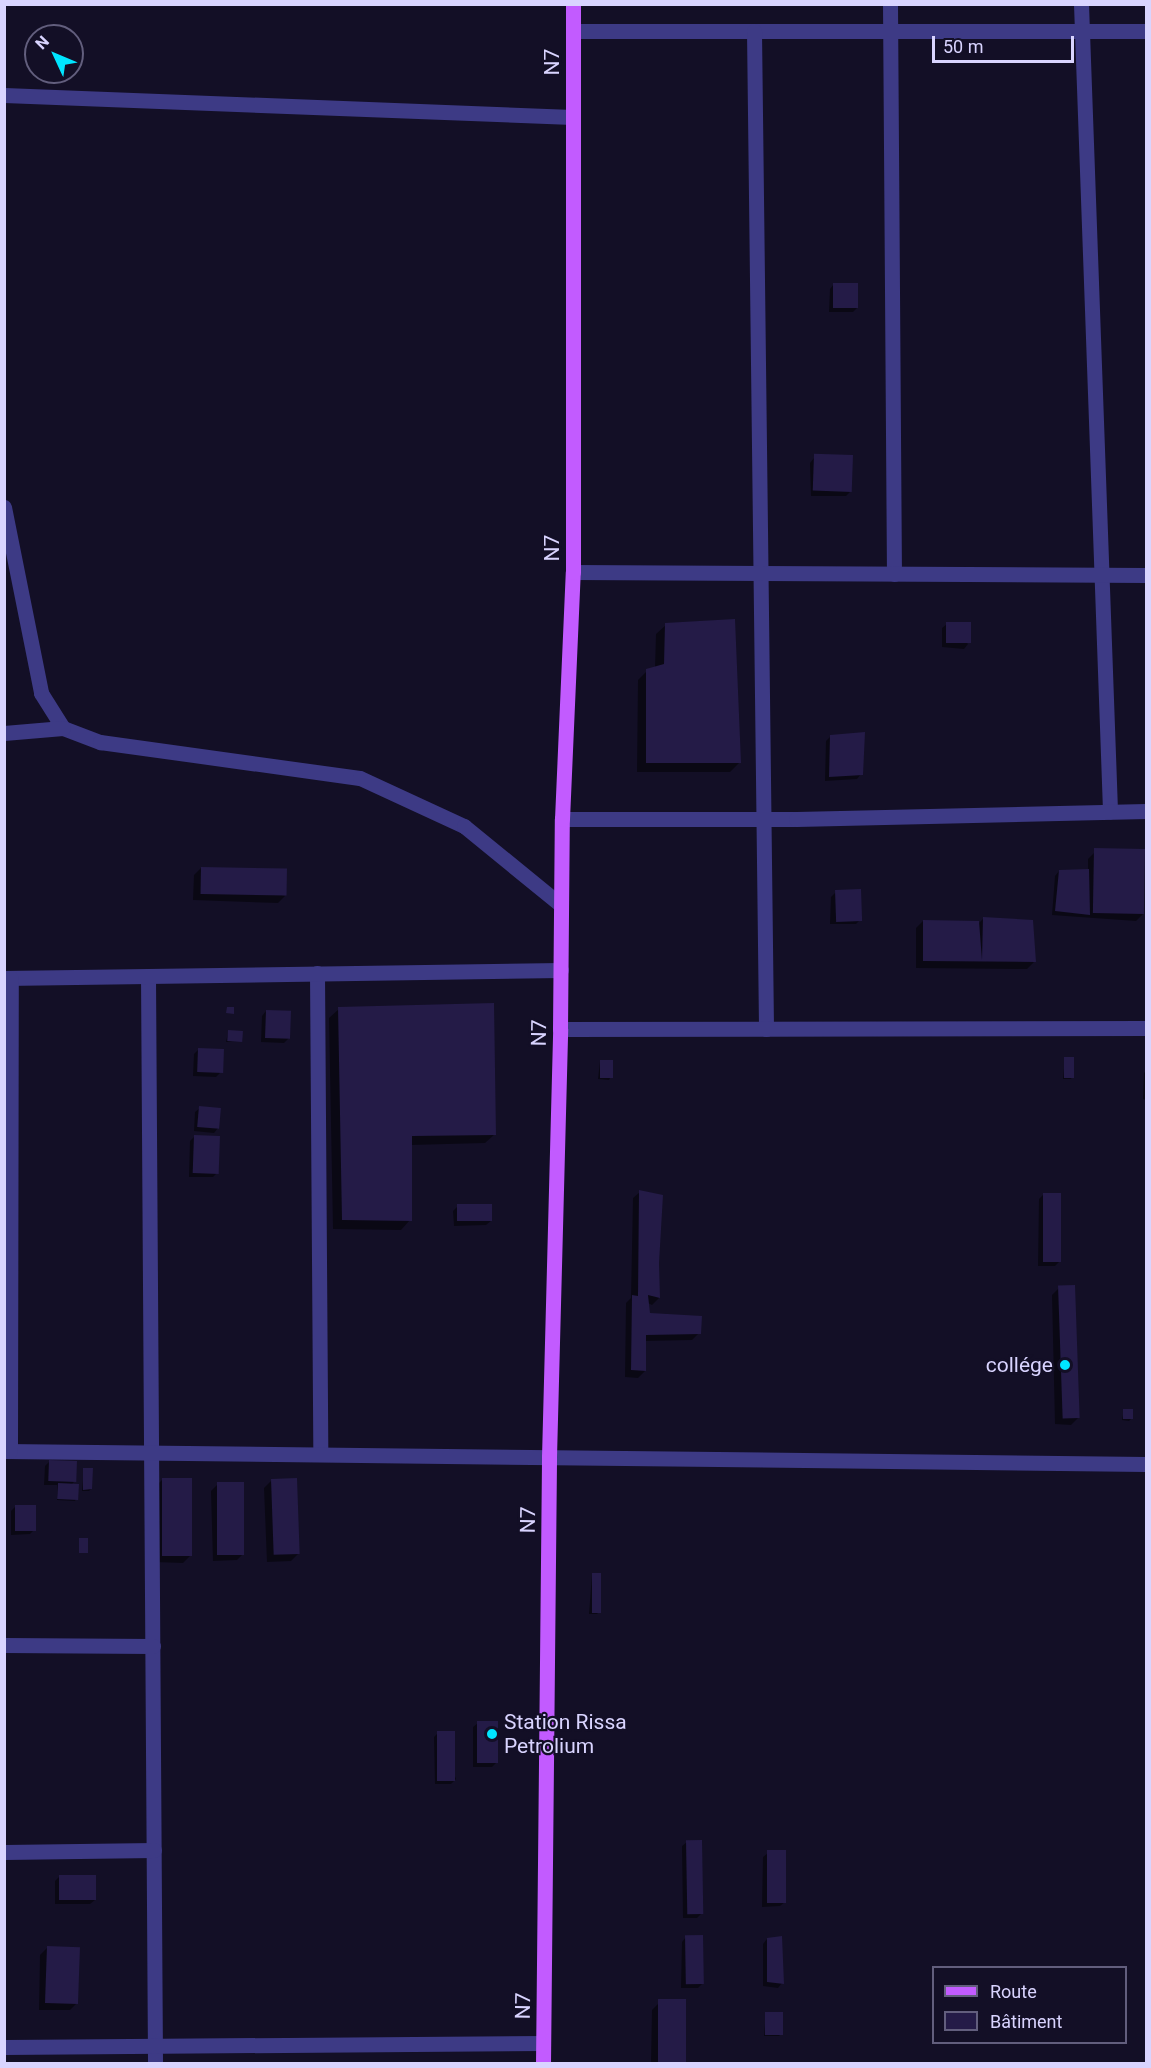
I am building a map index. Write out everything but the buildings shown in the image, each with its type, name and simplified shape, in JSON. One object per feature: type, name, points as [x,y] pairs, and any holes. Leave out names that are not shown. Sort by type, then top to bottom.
[{"type":"main road","name":"N7","points":[[543,2064],[549,1457],[560,1029],[562,819],[573,572],[573,4]]},
{"type":"street","points":[[890,4],[894,574]]},
{"type":"street","points":[[1081,4],[1110,811]]},
{"type":"street","points":[[573,31],[1146,31]]},
{"type":"street","points":[[754,31],[766,1029]]},
{"type":"street","points":[[4,95],[573,117]]},
{"type":"street","points":[[4,507],[41,693],[63,728]]},
{"type":"street","points":[[573,572],[1146,575]]},
{"type":"street","points":[[4,733],[63,728],[100,742],[360,778],[465,826],[561,905]]},
{"type":"street","points":[[562,819],[764,819],[1146,811]]},
{"type":"street","points":[[561,970],[8,978],[7,1451],[1146,1464]]},
{"type":"street","points":[[317,973],[320,1454]]},
{"type":"street","points":[[148,975],[155,2064]]},
{"type":"street","points":[[560,1029],[1146,1028]]},
{"type":"street","points":[[4,1645],[153,1646]]},
{"type":"street","points":[[4,1852],[154,1850]]},
{"type":"street","points":[[4,2047],[543,2043]]},
{"type":"place","name":"collége","points":[[1065,1365]]},
{"type":"place","name":"Station Rissa Petrolium","points":[[492,1734]]}]
